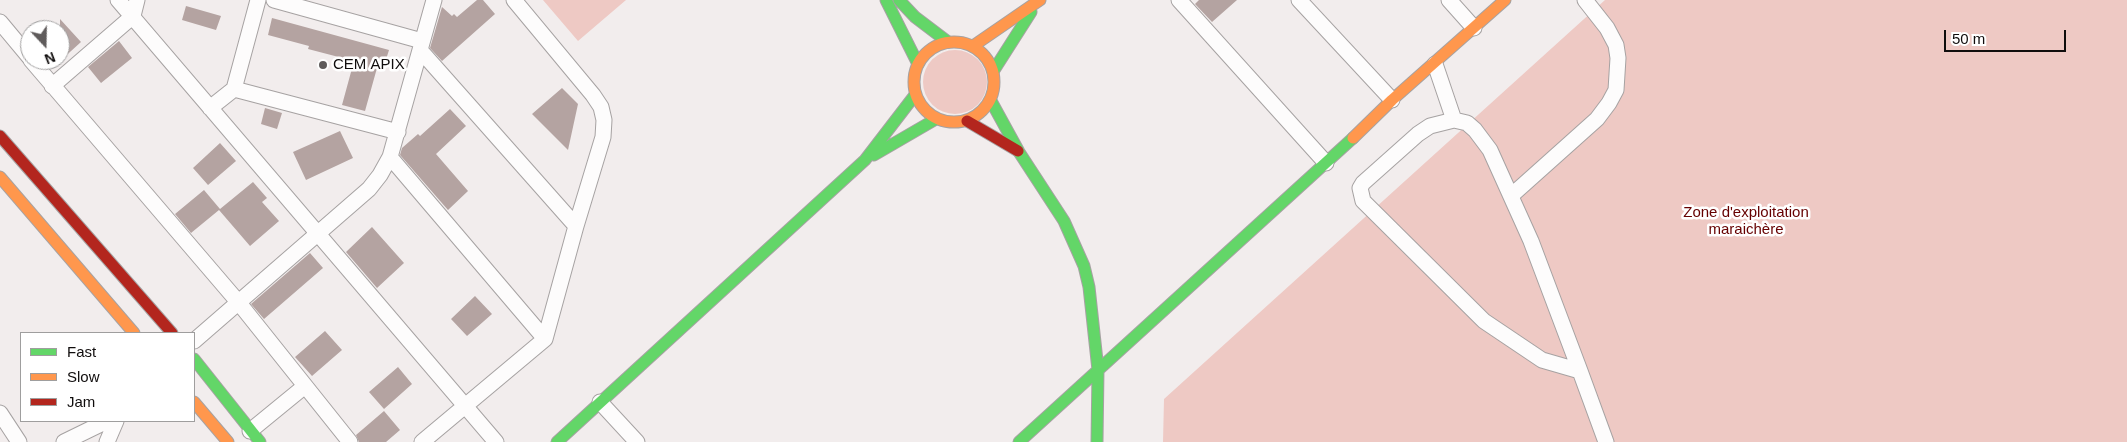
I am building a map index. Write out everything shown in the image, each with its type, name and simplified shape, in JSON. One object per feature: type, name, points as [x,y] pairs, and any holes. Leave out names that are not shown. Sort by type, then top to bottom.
[{"type":"main road","points":[[886,0],[918,64]]},
{"type":"main road","points":[[899,0],[915,17],[948,42]]},
{"type":"main road","points":[[1019,442],[1326,163],[1392,100],[1435,64],[1505,0]]},
{"type":"main road","points":[[973,46],[1038,1]]},
{"type":"main road","points":[[994,70],[1038,1]]},
{"type":"main road","points":[[948,42],[961,42],[973,46],[986,56],[994,70],[995,86],[991,101],[981,113],[967,121],[951,123],[936,119],[923,109],[916,95],[914,79],[918,64],[926,53],[936,46],[948,42]]},
{"type":"main road","points":[[556,442],[865,160],[916,95]]},
{"type":"main road","points":[[991,101],[1019,152],[1064,221],[1084,266],[1089,287],[1098,370],[1097,442]]},
{"type":"main road","points":[[865,160],[936,119]]},
{"type":"main road","points":[[967,121],[1019,152]]},
{"type":"main road","points":[[0,136],[171,332]]},
{"type":"main road","points":[[0,177],[133,332]]},
{"type":"main road","points":[[195,360],[255,436]]},
{"type":"main road","points":[[195,403],[228,442]]},
{"type":"street","points":[[118,0],[496,442]]},
{"type":"street","points":[[52,86],[133,16],[137,0]]},
{"type":"street","points":[[210,108],[234,89],[258,0]]},
{"type":"street","points":[[274,0],[421,45],[576,226]]},
{"type":"street","points":[[195,340],[369,189],[380,175],[390,157],[398,132],[434,0]]},
{"type":"street","points":[[422,442],[545,339],[603,137],[604,120],[601,107],[514,0]]},
{"type":"street","points":[[1180,0],[1326,163]]},
{"type":"street","points":[[1299,0],[1392,100]]},
{"type":"street","points":[[1449,0],[1474,28]]},
{"type":"street","points":[[1512,195],[1597,119],[1610,102],[1616,90],[1618,58],[1616,45],[1607,28],[1585,0]]},
{"type":"street","points":[[0,22],[20,46]]},
{"type":"street","points":[[1435,64],[1454,120]]},
{"type":"street","points":[[40,70],[239,303],[350,442]]},
{"type":"street","points":[[234,89],[398,132]]},
{"type":"street","points":[[1580,371],[1542,360],[1484,321],[1364,200],[1360,188],[1363,182],[1418,134],[1436,124],[1454,120],[1467,124],[1475,130],[1483,139],[1512,195],[1580,371],[1606,442]]},
{"type":"street","points":[[390,157],[545,339]]},
{"type":"street","points":[[255,436],[305,386]]},
{"type":"street","points":[[600,402],[637,442]]},
{"type":"street","points":[[0,414],[19,442]]},
{"type":"street","points":[[64,442],[105,422]]},
{"type":"street","points":[[107,442],[116,422]]},
{"type":"green space","points":[[543,0],[626,0],[578,41]]},
{"type":"green space","name":"Zone d'exploitation maraichère","points":[[1605,0],[2127,0],[2127,442],[1163,442],[1164,399]]},
{"type":"green space","points":[[955,50],[967,52],[978,59],[985,70],[987,82],[985,94],[978,105],[967,112],[955,114],[943,112],[932,105],[925,94],[923,82],[925,70],[932,59],[943,52]]},
{"type":"building","points":[[477,0],[483,0],[495,14],[442,61],[430,48],[442,7],[452,16],[454,14],[457,17]]},
{"type":"building","points":[[1199,0],[1237,0],[1212,22],[1195,4]]},
{"type":"building","points":[[186,6],[221,16],[216,30],[182,20]]},
{"type":"building","points":[[272,18],[389,50],[383,69],[377,68],[365,111],[342,105],[354,61],[308,49],[309,46],[268,35]]},
{"type":"building","points":[[70,30],[81,42],[70,52]]},
{"type":"building","points":[[119,41],[132,58],[101,83],[88,67]]},
{"type":"building","points":[[562,88],[578,104],[568,150],[532,114]]},
{"type":"building","points":[[265,108],[282,113],[277,129],[261,124]]},
{"type":"building","points":[[450,109],[466,126],[436,154],[468,191],[448,210],[400,155],[402,148],[418,134],[420,136]]},
{"type":"building","points":[[340,131],[353,158],[306,180],[293,152]]},
{"type":"building","points":[[220,143],[236,161],[208,185],[193,168]]},
{"type":"building","points":[[253,182],[267,198],[262,202],[279,221],[250,246],[219,210],[191,233],[175,214],[204,190],[220,209]]},
{"type":"building","points":[[372,227],[404,263],[377,288],[346,252]]},
{"type":"building","points":[[310,253],[323,268],[264,319],[251,304]]},
{"type":"building","points":[[475,296],[492,314],[467,336],[451,319]]},
{"type":"building","points":[[325,331],[342,350],[312,376],[295,357]]},
{"type":"building","points":[[398,367],[412,384],[384,409],[369,392]]},
{"type":"building","points":[[384,411],[400,430],[386,442],[359,442],[356,435]]},
{"type":"traffic: fast","points":[[886,0],[918,64]]},
{"type":"traffic: fast","points":[[899,0],[915,17],[948,42]]},
{"type":"traffic: fast","points":[[994,70],[1031,12]]},
{"type":"traffic: fast","points":[[557,442],[865,160],[915,95]]},
{"type":"traffic: fast","points":[[991,101],[1019,152],[1064,221],[1084,266],[1089,287],[1098,370],[1097,442]]},
{"type":"traffic: fast","points":[[874,155],[936,119]]},
{"type":"traffic: fast","points":[[1019,442],[1353,138]]},
{"type":"traffic: fast","points":[[195,360],[260,442]]},
{"type":"traffic: slow","points":[[973,46],[1040,0]]},
{"type":"traffic: slow","points":[[1353,138],[1392,100],[1505,0]]},
{"type":"traffic: slow","points":[[946,42],[962,42],[983,53],[994,74],[994,82],[994,90],[983,111],[962,122],[946,122],[932,116],[920,104],[914,90],[914,74],[920,60],[932,48],[946,42]]},
{"type":"traffic: slow","points":[[0,177],[133,332]]},
{"type":"traffic: slow","points":[[195,403],[228,442]]},
{"type":"traffic: jam","points":[[967,121],[1018,151]]},
{"type":"traffic: jam","points":[[0,136],[171,332]]},
{"type":"place","name":"CEM APIX","points":[[323,65]]}]
